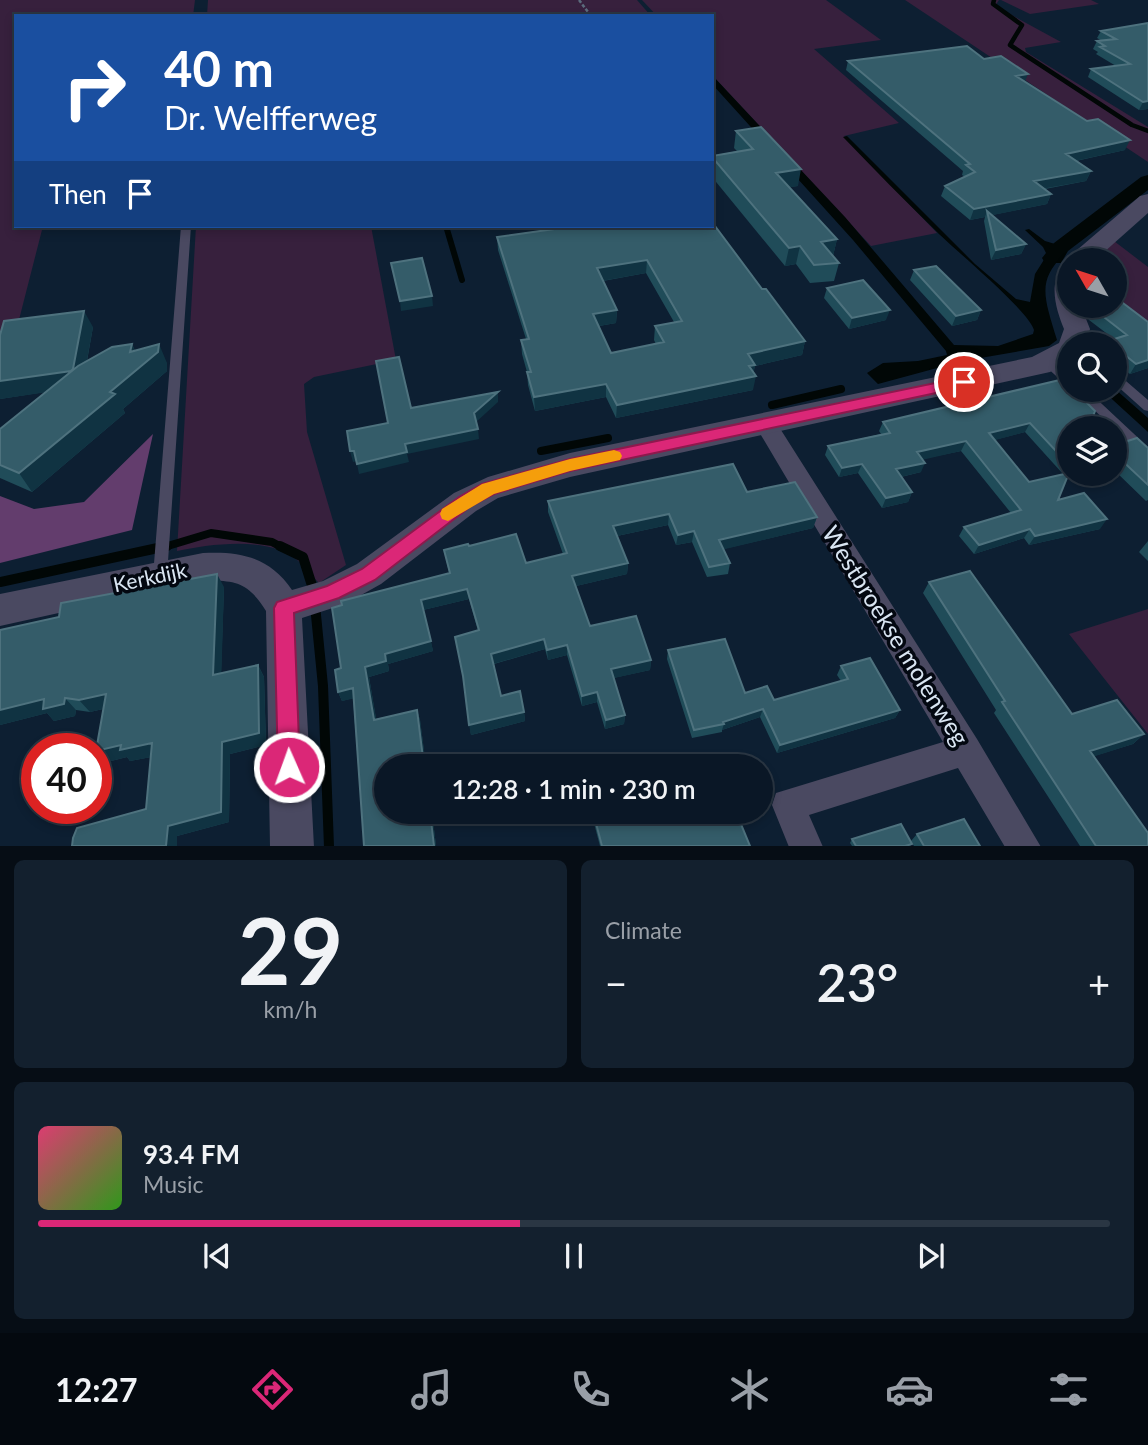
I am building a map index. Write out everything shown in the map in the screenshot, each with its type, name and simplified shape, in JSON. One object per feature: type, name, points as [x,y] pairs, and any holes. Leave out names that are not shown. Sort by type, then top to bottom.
[{"type":"street","points":[[1094,248],[1148,201]]},
{"type":"street","points":[[292,846],[301,602],[369,575],[465,502],[488,489],[570,465],[766,425],[1057,356]]},
{"type":"street","name":"Westbroekse molenweg","points":[[766,425],[1024,846]]},
{"type":"street","name":"Kerkdijk","points":[[0,610],[203,567],[239,567],[260,578],[271,588],[301,602]]},
{"type":"street","points":[[806,846],[788,805],[965,750]]},
{"type":"lane","points":[[160,576],[186,228]]},
{"type":"lane","points":[[1127,389],[1148,407]]},
{"type":"lane","points":[[1092,402],[1148,454]]},
{"type":"shaded area","points":[[0,0],[195,0],[193,14],[14,14],[14,228],[42,228],[0,394]]},
{"type":"shaded area","points":[[208,0],[637,0],[649,14],[207,14]]},
{"type":"shaded area","points":[[642,0],[826,0],[881,40],[814,49],[899,123],[844,136],[937,233],[871,246],[714,77],[714,14],[655,14]]},
{"type":"shaded area","points":[[905,0],[999,0],[995,6],[1061,42],[1025,48],[1026,52],[1148,127],[1148,162]]},
{"type":"shaded area","points":[[1001,0],[1091,0],[1099,4],[1030,14]]},
{"type":"shaded area","points":[[714,77],[845,217],[954,345],[998,346],[1033,334],[1034,330],[1006,295],[937,232],[843,137],[847,136],[975,264],[1016,299],[1030,302],[1035,274],[1047,255],[1043,247],[1025,230],[1029,229],[1045,241],[1055,244],[1073,231],[1081,237],[1070,248],[1057,248],[1057,262],[1046,283],[1047,306],[1057,340],[1049,346],[963,361],[878,384],[867,373],[883,363],[918,361],[947,355],[853,240],[714,86]]},
{"type":"shaded area","points":[[196,228],[371,228],[396,360],[314,377],[304,384],[307,432],[346,565],[319,583],[296,559],[270,547],[222,544],[177,551]]},
{"type":"shaded area","points":[[1114,241],[1123,248],[1107,248]]},
{"type":"shaded area","points":[[1127,251],[1148,267],[1148,334],[1127,316]]},
{"type":"shaded area","points":[[1127,400],[1148,418],[1148,432],[1115,402],[1127,402]]},
{"type":"shaded area","points":[[153,434],[132,530],[0,563],[0,496],[34,509],[84,502]]},
{"type":"shaded area","points":[[1148,609],[1148,734],[1069,634]]},
{"type":"building","points":[[1148,23],[1148,101],[1143,102],[1091,69],[1130,64],[1100,47],[1105,46],[1097,41],[1116,39],[1101,31]]},
{"type":"building","points":[[967,46],[984,59],[1001,56],[1028,74],[1016,76],[1087,121],[1098,119],[1130,140],[1066,154],[1091,171],[1034,181],[1051,194],[974,209],[945,186],[975,172],[966,165],[970,164],[848,61]]},
{"type":"building","points":[[761,127],[801,169],[776,173],[837,239],[821,242],[839,263],[814,265],[800,246],[789,248],[714,159],[714,156],[753,149],[736,131]]},
{"type":"building","points":[[987,211],[1026,244],[996,250]]},
{"type":"building","points":[[714,225],[805,341],[748,354],[755,365],[749,366],[756,376],[617,405],[606,384],[534,397],[527,372],[531,372],[521,340],[529,339],[497,237],[562,228],[714,228]],"holes":[[[647,260],[682,321],[655,326],[664,342],[611,353],[593,314],[617,310],[597,268]]]},
{"type":"building","points":[[422,258],[432,296],[400,301],[391,263]]},
{"type":"building","points":[[936,266],[981,310],[956,316],[914,270]]},
{"type":"building","points":[[863,280],[890,310],[852,318],[827,288]]},
{"type":"building","points":[[1127,306],[1148,322],[1148,360],[1136,364],[1127,357],[1127,332],[1105,318],[1127,318]]},
{"type":"building","points":[[84,311],[71,371],[0,381],[0,335],[4,321]]},
{"type":"building","points":[[132,344],[130,352],[159,344],[158,352],[110,392],[115,394],[19,473],[0,465],[0,429],[78,366],[112,347]]},
{"type":"building","points":[[399,357],[411,408],[498,392],[474,413],[478,429],[405,444],[407,452],[357,464],[354,451],[350,451],[347,431],[388,423],[376,361]]},
{"type":"building","points":[[1057,381],[1057,402],[1086,402],[1095,411],[1093,416],[1057,416],[1057,452],[1030,423],[989,433],[1029,482],[1057,476],[1057,486],[1064,486],[1058,500],[1084,493],[1107,519],[1035,536],[1030,529],[979,545],[964,527],[1021,510],[966,441],[917,452],[925,463],[896,469],[912,492],[886,498],[862,464],[842,468],[828,446],[890,433],[883,422]]},
{"type":"building","points":[[1137,438],[1148,448],[1148,485],[1127,465],[1127,441]]},
{"type":"building","points":[[733,464],[747,492],[795,482],[817,517],[719,540],[730,563],[709,567],[694,531],[678,535],[669,514],[613,526],[628,563],[572,576],[590,626],[636,616],[651,660],[611,669],[625,715],[606,720],[597,692],[582,696],[567,645],[547,650],[544,639],[491,654],[501,696],[520,691],[524,712],[469,725],[455,637],[479,630],[467,589],[421,600],[431,641],[385,654],[386,661],[365,667],[374,720],[417,710],[422,754],[374,754],[374,824],[431,824],[434,846],[364,846],[353,688],[338,692],[335,670],[341,668],[332,608],[342,605],[341,601],[450,573],[444,550],[468,544],[469,546],[516,534],[526,563],[567,553],[548,501]]},
{"type":"building","points":[[970,571],[1072,714],[1117,700],[1144,734],[1090,751],[1148,833],[1148,846],[1096,846],[1002,702],[1005,701],[929,582]]},
{"type":"building","points":[[217,574],[213,675],[258,665],[259,733],[222,742],[221,812],[168,826],[166,846],[72,846],[77,828],[92,824],[112,824],[112,818],[146,809],[152,743],[120,750],[121,745],[112,747],[112,733],[99,733],[106,694],[79,700],[65,698],[64,704],[43,709],[44,699],[0,710],[0,630],[59,617],[61,603]]},
{"type":"building","points":[[725,639],[745,693],[767,686],[774,700],[848,679],[841,666],[870,658],[900,710],[780,745],[763,709],[723,722],[724,724],[694,730],[668,650]]},
{"type":"building","points":[[964,819],[980,846],[924,846],[917,834]]},
{"type":"building","points":[[596,824],[741,824],[750,846],[602,846]]},
{"type":"building","points":[[901,824],[912,844],[856,846],[852,839]]},
{"type":"waterway","points":[[994,0],[993,4],[1022,25],[1010,45],[1132,125],[1148,131]]},
{"type":"waterway","points":[[1053,258],[1061,247],[1148,181]]},
{"type":"waterway","points":[[447,228],[462,280]]},
{"type":"waterway","points":[[772,405],[841,389]]},
{"type":"waterway","points":[[541,451],[608,438]]},
{"type":"waterway","points":[[161,548],[211,533],[272,542],[283,548]]},
{"type":"waterway","points":[[0,582],[167,546]]},
{"type":"waterway","points":[[280,546],[303,557],[314,592]]},
{"type":"waterway","points":[[315,605],[323,686],[329,846]]},
{"type":"slow traffic","points":[[448,514],[488,489],[570,465],[614,456]]},
{"type":"route","points":[[289,767],[284,608],[332,593],[369,575],[465,502],[488,489],[570,465],[964,382]]}]
